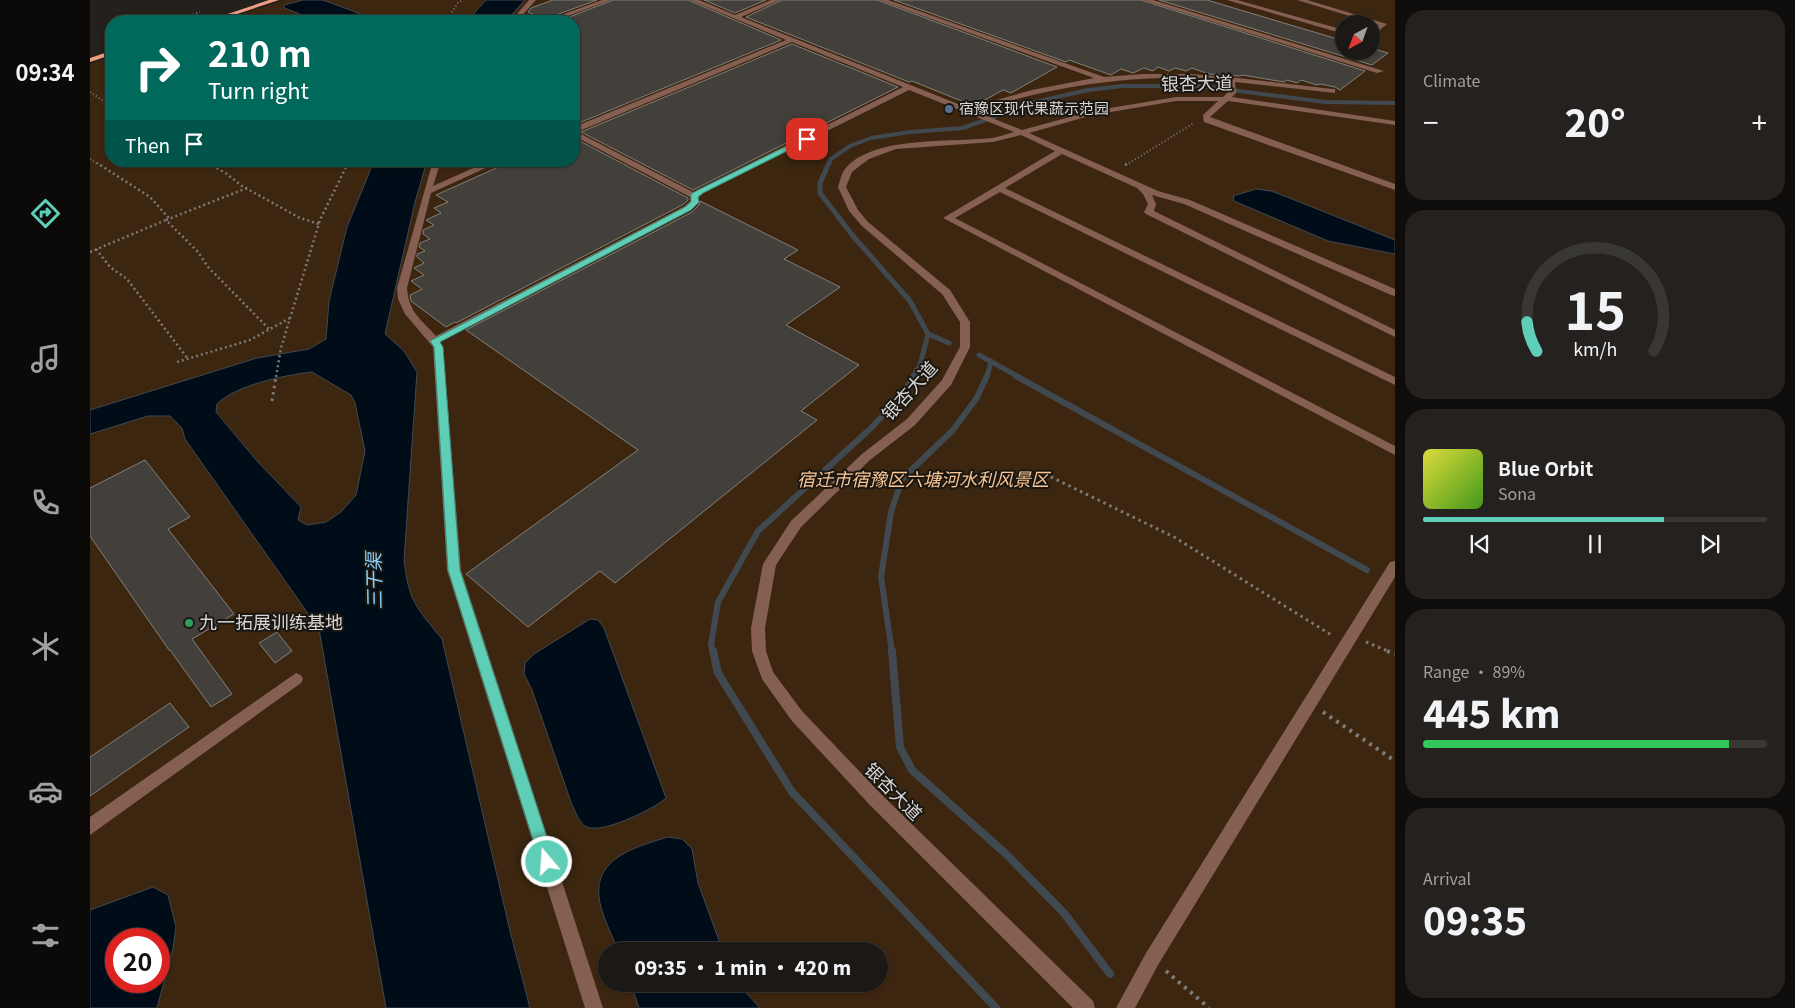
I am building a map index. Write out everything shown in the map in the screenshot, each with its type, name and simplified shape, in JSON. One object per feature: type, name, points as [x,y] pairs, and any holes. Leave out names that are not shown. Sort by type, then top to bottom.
[{"type":"main road","points":[[229,15],[276,0]]},
{"type":"main road","points":[[90,60],[105,56]]},
{"type":"street","points":[[519,15],[533,0]]},
{"type":"street","points":[[565,15],[608,0]]},
{"type":"street","points":[[693,0],[1017,131],[1126,178],[1155,193],[1187,202],[1395,293]]},
{"type":"street","points":[[735,17],[777,0]]},
{"type":"street","points":[[882,0],[1105,80]]},
{"type":"street","points":[[1146,0],[1380,71]]},
{"type":"street","points":[[1230,0],[1335,29]]},
{"type":"street","points":[[1300,0],[1352,15]]},
{"type":"street","points":[[580,128],[791,40]]},
{"type":"street","points":[[968,111],[1026,94],[1129,77],[1170,76],[1231,89],[1332,91]]},
{"type":"street","points":[[694,196],[909,87]]},
{"type":"street","points":[[1231,89],[1208,115],[1207,120],[1395,188]]},
{"type":"street","name":"银杏大道","points":[[1086,1008],[874,798],[797,716],[767,675],[759,651],[758,628],[770,564],[796,524],[866,457],[911,422],[947,382],[965,347],[966,322],[946,292],[865,224],[854,211],[842,187],[848,171],[866,157],[896,147],[993,140],[1017,131],[1092,113],[1231,89],[1395,123]]},
{"type":"street","points":[[580,134],[694,196]]},
{"type":"street","points":[[1062,150],[1003,185],[1000,189],[948,218],[1395,452]]},
{"type":"street","points":[[435,167],[402,288],[402,301],[408,312],[435,341],[438,347],[454,570],[594,1008]]},
{"type":"street","points":[[427,192],[483,167]]},
{"type":"street","points":[[1126,178],[1147,193],[1152,204],[1149,212],[1395,334]]},
{"type":"street","points":[[1000,189],[1395,381]]},
{"type":"street","points":[[435,341],[688,208],[695,202],[694,196]]},
{"type":"street","points":[[1125,1008],[1152,959],[1395,566]]},
{"type":"street","points":[[90,827],[296,679]]},
{"type":"path","points":[[450,15],[458,3],[463,0]]},
{"type":"path","points":[[90,92],[105,102]]},
{"type":"path","points":[[1114,173],[1208,115]]},
{"type":"path","points":[[90,159],[150,196],[168,217],[166,220]]},
{"type":"path","points":[[215,167],[300,218],[319,224]]},
{"type":"path","points":[[272,401],[281,348],[319,224],[346,167]]},
{"type":"path","points":[[90,252],[247,188]]},
{"type":"path","points":[[166,220],[198,252],[208,267],[271,331]]},
{"type":"path","points":[[96,249],[110,267],[127,279],[130,286],[188,359]]},
{"type":"path","points":[[177,362],[249,341],[271,331],[291,317]]},
{"type":"path","points":[[1045,474],[1174,537],[1265,595],[1349,640],[1395,654]]},
{"type":"path","points":[[1310,703],[1395,761]]},
{"type":"path","points":[[1152,959],[1209,1008]]},
{"type":"green space","name":"宿迁市宿豫区六塘河水利风景区","points":[[285,0],[1395,0],[1395,1008],[90,1008],[90,64],[105,59],[105,167],[580,167],[580,15],[239,15]]},
{"type":"water","points":[[303,0],[323,0],[363,15],[302,15],[284,8],[284,5]]},
{"type":"water","points":[[486,0],[525,0],[511,15],[472,15]]},
{"type":"water","name":"三干渠","points":[[372,167],[425,167],[415,202],[385,334],[404,351],[417,372],[404,560],[411,595],[420,611],[442,639],[510,931],[530,1008],[386,1008],[319,629],[185,439],[182,428],[170,416],[148,416],[90,434],[90,410],[257,358],[309,349],[326,339],[329,301],[347,227]],"holes":[[[312,372],[351,395],[355,403],[365,451],[356,495],[341,512],[326,522],[307,525],[298,520],[301,507],[257,461],[216,412],[217,404],[236,391],[275,378]]]},
{"type":"water","points":[[1256,189],[1271,191],[1395,240],[1395,254],[1328,241],[1234,201],[1233,196]]},
{"type":"water","points":[[590,619],[598,620],[604,628],[666,798],[651,808],[616,824],[594,828],[587,827],[582,823],[572,805],[532,690],[524,674],[525,663],[534,654]]},
{"type":"water","points":[[668,837],[682,839],[692,849],[698,883],[720,942],[614,942],[600,904],[599,883],[611,863],[632,849]]},
{"type":"water","points":[[153,887],[168,895],[176,927],[170,959],[170,928],[105,928],[105,993],[161,993],[157,1008],[90,1008],[90,910]]},
{"type":"water","points":[[634,992],[745,992],[760,1008],[639,1008]]},
{"type":"building","points":[[553,0],[597,0],[556,15],[535,15],[528,12],[531,8]]},
{"type":"building","points":[[613,0],[688,0],[781,40],[580,123],[580,15],[574,15]]},
{"type":"building","points":[[704,0],[766,0],[735,13]]},
{"type":"building","points":[[782,0],[877,0],[1057,67],[1011,93],[1003,90],[983,101],[964,102],[746,17]]},
{"type":"building","points":[[894,0],[1141,0],[1365,71],[1340,90],[1335,87],[1317,85],[1301,80],[1297,83],[1287,80],[1284,82],[1242,75],[1209,74],[1192,68],[1186,71],[1175,68],[1169,71],[1158,67],[1153,71],[1144,68],[1133,73],[1121,69],[1111,75],[1069,60],[1066,62]]},
{"type":"building","points":[[1159,0],[1207,0],[1335,38],[1335,54]]},
{"type":"building","points":[[792,44],[898,87],[693,190],[581,132]]},
{"type":"building","points":[[1380,51],[1388,53],[1380,59]]},
{"type":"building","points":[[1356,60],[1379,60],[1372,65]]},
{"type":"building","points":[[580,141],[688,198],[688,200],[684,204],[446,327],[411,301],[410,295],[422,289],[411,281],[424,275],[414,268],[424,263],[417,257],[417,254],[425,251],[419,247],[420,243],[430,239],[423,234],[423,230],[434,225],[426,220],[441,213],[434,208],[448,202],[436,195],[499,167],[580,167]]},
{"type":"building","points":[[700,201],[798,250],[784,259],[840,287],[786,325],[859,365],[801,411],[817,420],[615,583],[600,571],[528,627],[466,574],[638,450],[466,330],[692,212],[699,205]]},
{"type":"building","points":[[145,460],[190,517],[168,529],[234,614],[192,639],[232,694],[211,707],[90,536],[90,488]]},
{"type":"building","points":[[277,632],[292,651],[275,663],[259,643]]},
{"type":"building","points":[[170,703],[189,727],[90,796],[90,757]]},
{"type":"waterway","points":[[829,163],[831,159],[850,146],[871,138],[910,132],[963,128],[1035,102],[1088,90],[1123,86],[1199,86],[1325,102],[1395,103]]},
{"type":"waterway","points":[[829,163],[820,183],[820,193],[853,236],[910,301],[928,334]]},
{"type":"waterway","points":[[913,377],[920,365],[928,334]]},
{"type":"waterway","points":[[928,334],[949,343]]},
{"type":"waterway","points":[[979,355],[991,362]]},
{"type":"waterway","points":[[987,377],[991,362]]},
{"type":"waterway","points":[[991,362],[1019,377]]},
{"type":"waterway","points":[[713,652],[711,644],[718,602],[758,531],[870,429],[903,394],[914,376]]},
{"type":"waterway","points":[[892,652],[881,577],[891,512],[902,479],[953,430],[976,399],[987,376]]},
{"type":"waterway","points":[[1016,376],[1367,570]]},
{"type":"waterway","points":[[713,651],[718,673],[792,792],[996,1008]]},
{"type":"waterway","points":[[892,651],[900,747],[912,770],[1006,854],[1064,913],[1110,974]]},
{"type":"place","name":"宿豫区现代果蔬示范园","points":[[949,109]]},
{"type":"place","name":"九一拓展训练基地","points":[[189,623]]},
{"type":"route","points":[[547,862],[454,570],[438,347],[435,341],[688,208],[695,202],[694,196],[700,192],[807,139]]}]
